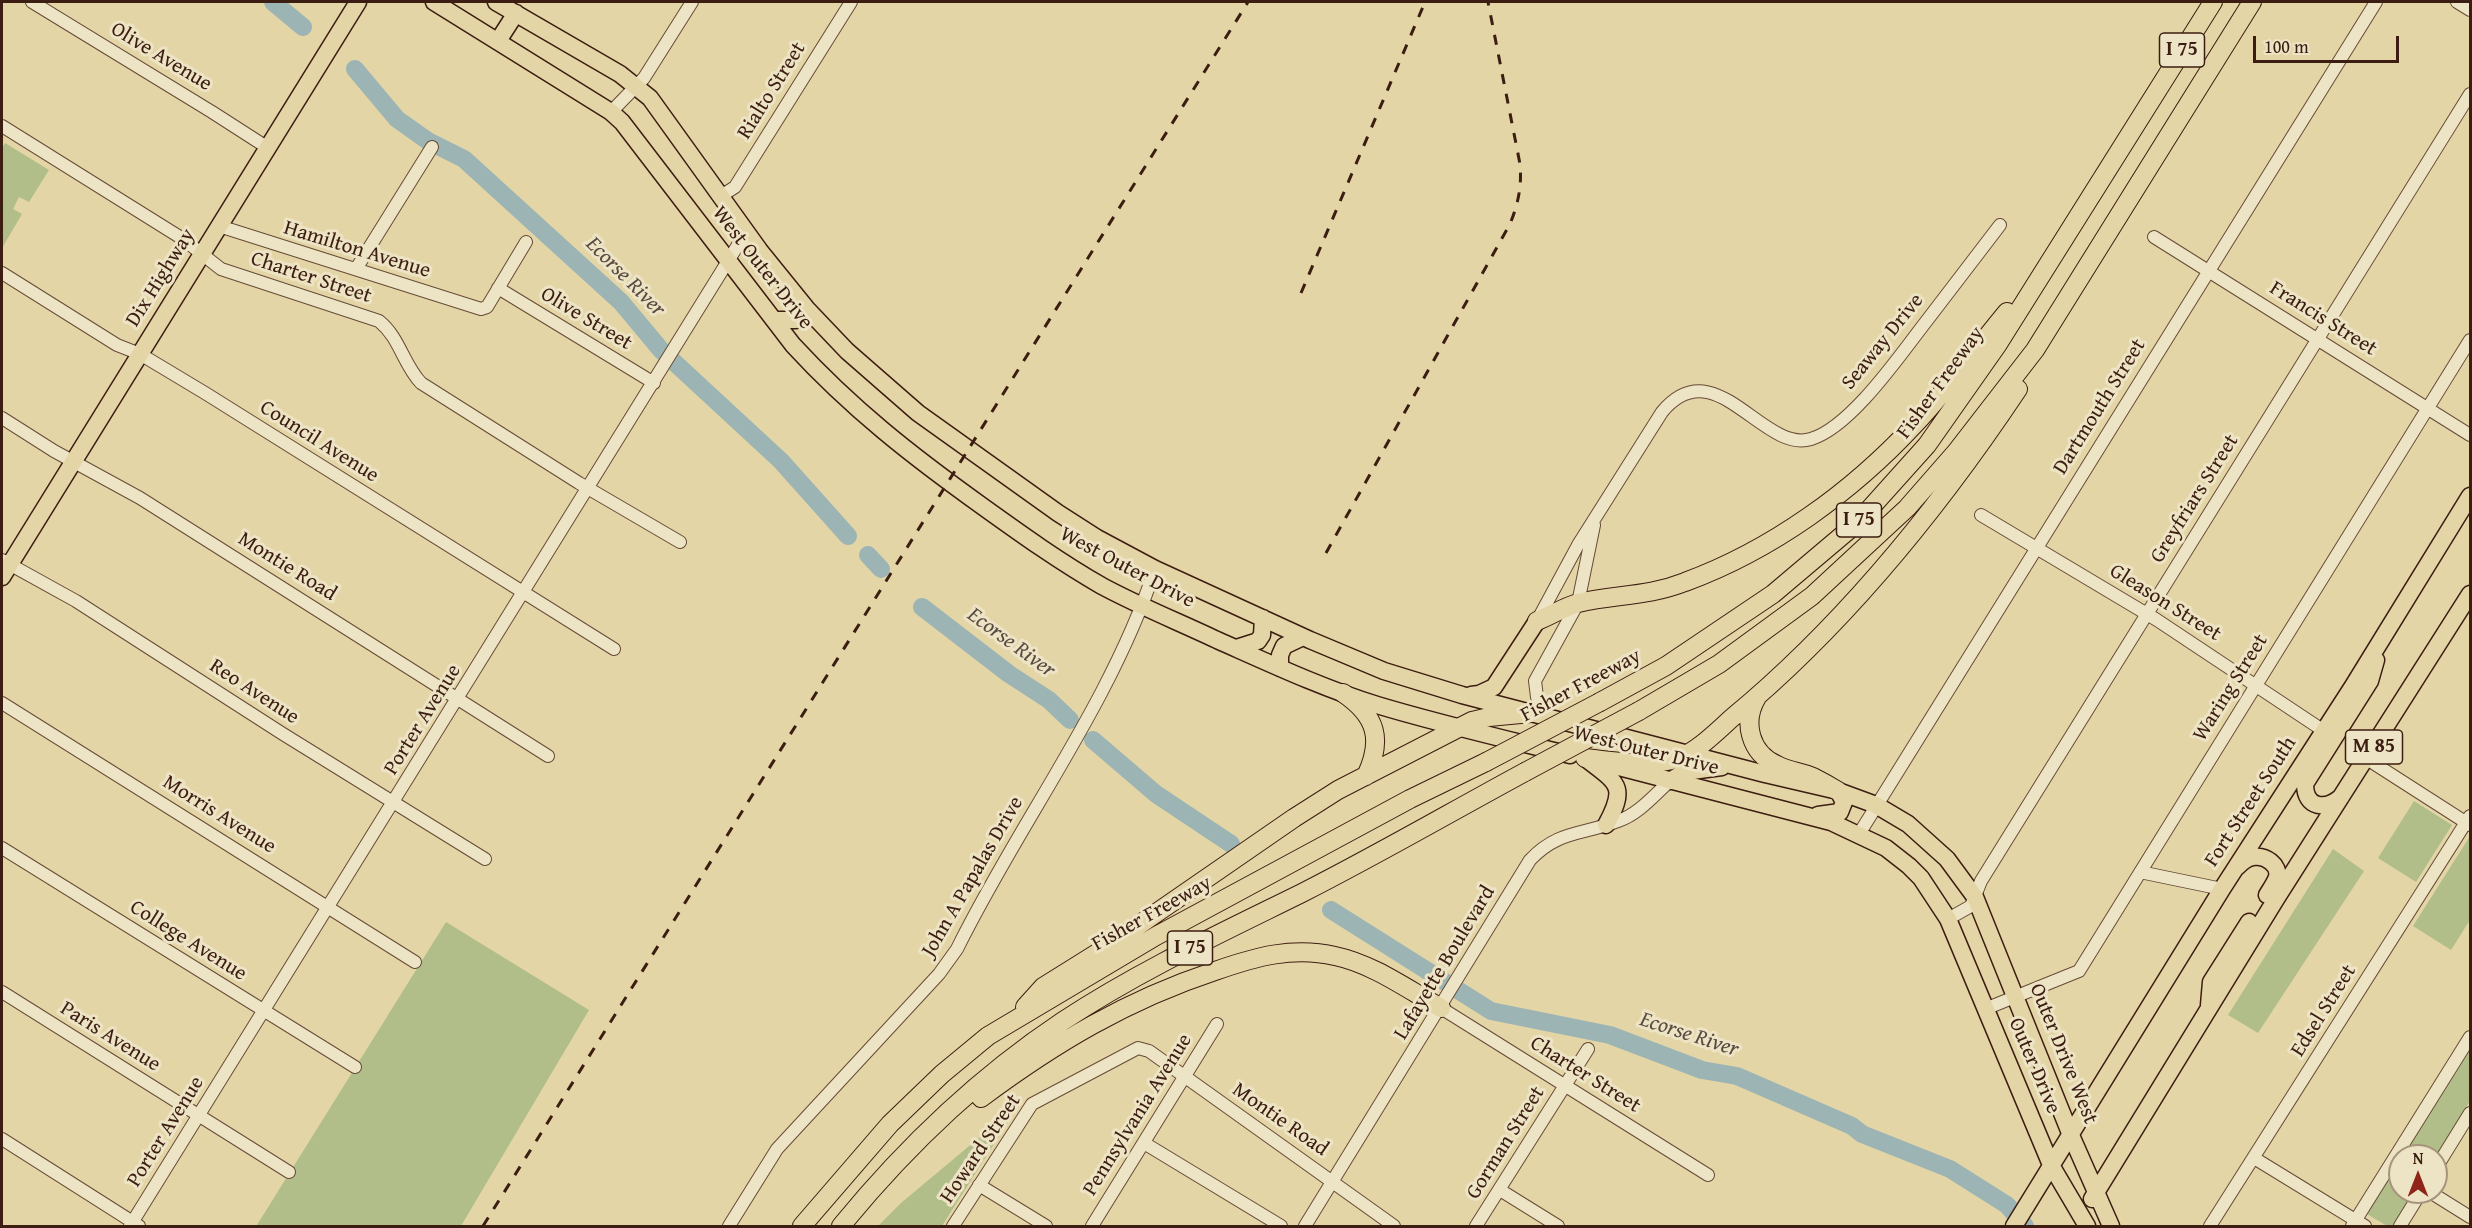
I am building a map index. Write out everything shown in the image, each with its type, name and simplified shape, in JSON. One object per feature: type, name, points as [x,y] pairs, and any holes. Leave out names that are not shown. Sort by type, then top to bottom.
[{"type":"highway","name":"Fisher Freeway","points":[[802,1227],[862,1154],[904,1109],[966,1054],[1008,1024],[1156,936],[1410,799],[1486,762],[1666,666],[1773,594],[1857,523],[1927,445],[1998,344],[2046,264],[2213,2]]},
{"type":"highway","name":"I 75","points":[[841,1227],[888,1171],[932,1127],[1015,1056],[1102,996],[1237,923],[1303,892],[1696,679],[1785,618],[1847,566],[1906,508],[1956,452],[2036,350],[2252,2]]},
{"type":"highway","points":[[1537,621],[1578,603],[1649,593],[1688,581],[1752,551],[1818,510],[1872,466],[1915,424],[2046,264]]},
{"type":"highway","points":[[1585,758],[1648,764],[1689,753],[1757,696],[1837,618],[1925,518],[1997,421],[2027,376],[2036,350]]},
{"type":"highway","points":[[1343,693],[1363,710],[1375,732],[1375,753],[1365,776]]},
{"type":"highway","points":[[1757,696],[1752,705],[1750,729],[1754,745],[1764,758],[1838,791]]},
{"type":"highway","points":[[1008,1024],[1044,987],[1107,947],[1294,818],[1365,776],[1472,721],[1531,713]]},
{"type":"highway","points":[[888,1171],[916,1155],[979,1100],[1020,1069],[1079,1031],[1152,994],[1257,957],[1291,952],[1335,955],[1445,1001]]},
{"type":"main road","name":"Dix Highway","points":[[4,568],[140,354],[358,2]]},
{"type":"main road","name":"West Outer Drive","points":[[434,2],[611,112],[622,122],[793,345],[839,393],[904,450],[1042,549],[1105,587],[1143,605],[1280,668],[1376,705],[1459,728],[1812,816],[1859,834],[1886,848],[1909,866],[1925,884],[1948,919]]},
{"type":"main road","name":"West Outer Drive","points":[[496,2],[620,74],[650,98],[746,232],[807,309],[855,359],[918,413],[1058,513],[1097,538],[1155,569],[1303,637],[1384,671],[1462,695],[1838,791],[1876,805],[1908,824],[1930,842],[1947,859],[1975,897]]},
{"type":"main road","points":[[498,41],[516,14]]},
{"type":"main road","points":[[776,321],[796,320],[807,309]]},
{"type":"main road","name":"Fort Street South","points":[[2070,1133],[2470,496]]},
{"type":"main road","name":"M 85","points":[[2082,1223],[2097,1192],[2276,898],[2345,794],[2470,594]]},
{"type":"main road","points":[[1236,648],[1258,641],[1262,635],[1263,618]]},
{"type":"main road","points":[[1462,695],[1479,694],[1494,687],[1537,621]]},
{"type":"main road","points":[[1280,668],[1284,646],[1303,637]]},
{"type":"main road","points":[[2345,794],[2324,807],[2311,801],[2305,790],[2305,784],[2370,681],[2380,642]]},
{"type":"main road","points":[[1585,758],[1610,778],[1617,788],[1617,804],[1606,825]]},
{"type":"main road","points":[[1670,781],[1684,772],[1732,765]]},
{"type":"main road","points":[[1812,816],[1840,812],[1844,802],[1838,791]]},
{"type":"main road","points":[[2208,1011],[2211,982],[2277,876],[2274,865],[2262,857],[2251,857],[2236,867]]},
{"type":"main road","name":"Outer Drive West","points":[[1975,897],[2070,1133],[2111,1227]]},
{"type":"main road","name":"Outer Drive","points":[[1948,919],[2051,1165],[2082,1223]]},
{"type":"main road","name":"M 85","points":[[2014,1227],[2070,1133]]},
{"type":"street","name":"Olive Avenue","points":[[32,2],[268,148]]},
{"type":"street","points":[[611,112],[644,78],[692,2]]},
{"type":"street","name":"Rialto Street","points":[[722,196],[735,186],[851,2]]},
{"type":"street","name":"Dartmouth Street","points":[[1859,834],[2376,2]]},
{"type":"street","points":[[2457,2],[2470,10]]},
{"type":"street","name":"Greyfriars Street","points":[[1948,919],[1971,906],[1981,881],[2470,94]]},
{"type":"street","name":"Charter Street","points":[[2,126],[183,239],[221,270],[379,321],[396,339],[410,369],[421,383],[589,489],[680,542]]},
{"type":"street","points":[[356,270],[432,147]]},
{"type":"street","name":"Seaway Drive","points":[[1537,621],[1572,554],[1662,412],[1672,402],[1684,395],[1700,392],[1718,395],[1792,440],[1808,440],[1850,412],[1876,387],[2000,225]]},
{"type":"street","name":"Hamilton Avenue","points":[[219,226],[484,309],[488,307],[498,288]]},
{"type":"street","name":"Porter Avenue","points":[[134,1225],[199,1116],[730,262],[746,232]]},
{"type":"street","name":"Francis Street","points":[[2154,237],[2470,435]]},
{"type":"street","points":[[498,288],[526,242]]},
{"type":"street","name":"Council Avenue","points":[[2,273],[117,345],[140,354],[614,649]]},
{"type":"street","name":"Olive Street","points":[[498,288],[654,383]]},
{"type":"street","name":"Waring Street","points":[[1985,1009],[2079,971],[2470,340]]},
{"type":"street","name":"Montie Road","points":[[2,418],[54,451],[140,498],[548,756]]},
{"type":"street","name":"Gleason Street","points":[[1981,515],[2147,614],[2324,731]]},
{"type":"street","name":"Seaway Drive","points":[[1549,717],[1537,697],[1535,681],[1578,603],[1595,517]]},
{"type":"street","name":"Reo Avenue","points":[[4,568],[33,576],[76,601],[485,859]]},
{"type":"street","name":"John A Papalas Drive","points":[[729,1227],[777,1149],[948,962],[1096,702],[1143,605],[1155,569]]},
{"type":"street","name":"Morris Avenue","points":[[2,703],[415,962]]},
{"type":"street","points":[[2367,759],[2469,821]]},
{"type":"street","name":"Lafayette Boulevard","points":[[1305,1227],[1530,860],[1557,838],[1630,816],[1670,781]]},
{"type":"street","name":"Edsel Street","points":[[2210,1227],[2469,821]]},
{"type":"street","name":"College Avenue","points":[[2,848],[355,1067]]},
{"type":"street","points":[[2140,872],[2222,890]]},
{"type":"street","name":"Paris Avenue","points":[[2,992],[290,1172]]},
{"type":"street","name":"Charter Street","points":[[1445,1001],[1564,1086],[1708,1175]]},
{"type":"street","name":"Pennsylvania Avenue","points":[[1092,1227],[1217,1024]]},
{"type":"street","points":[[2410,1144],[2470,1037]]},
{"type":"street","name":"Montie Road","points":[[1141,1048],[1149,1051],[1333,1181],[1394,1227]]},
{"type":"street","name":"Howard Street","points":[[953,1227],[1032,1104],[1141,1048]]},
{"type":"street","name":"Gorman Street","points":[[1476,1227],[1588,1049]]},
{"type":"street","points":[[2448,1149],[2470,1113]]},
{"type":"street","points":[[2,1139],[134,1225]]},
{"type":"street","points":[[1144,1143],[1281,1227]]},
{"type":"street","points":[[2254,1158],[2358,1225],[2388,1180]]},
{"type":"street","points":[[979,1185],[1046,1227]]},
{"type":"street","points":[[1500,1190],[1558,1227]]},
{"type":"street","points":[[2448,1203],[2470,1217]]},
{"type":"street","points":[[2400,1227],[2414,1204]]},
{"type":"green space","points":[[5,143],[49,170],[29,202],[19,197],[13,209],[22,214],[2,248],[2,148]]},
{"type":"green space","points":[[2414,801],[2452,825],[2416,882],[2378,858]]},
{"type":"green space","points":[[2470,836],[2470,920],[2451,950],[2413,926]]},
{"type":"green space","points":[[2333,849],[2364,871],[2258,1033],[2228,1015]]},
{"type":"green space","points":[[446,922],[589,1010],[461,1226],[257,1225]]},
{"type":"green space","points":[[2470,1046],[2470,1101],[2443,1144],[2409,1144]]},
{"type":"green space","points":[[1011,1111],[1013,1114],[942,1226],[878,1226],[901,1203]]},
{"type":"green space","points":[[2388,1180],[2388,1204],[2407,1204],[2394,1226],[2387,1226],[2367,1214]]},
{"type":"waterway","name":"Ecorse River","points":[[273,2],[303,27]]},
{"type":"waterway","name":"Ecorse River","points":[[355,69],[397,119],[428,141],[464,159],[621,302],[661,350],[781,461],[848,536]]},
{"type":"waterway","name":"Ecorse River","points":[[868,555],[881,569]]},
{"type":"waterway","name":"Ecorse River","points":[[922,607],[1009,674],[1049,700],[1070,720]]},
{"type":"waterway","name":"Ecorse River","points":[[1093,740],[1156,794],[1231,844]]},
{"type":"waterway","name":"Ecorse River","points":[[1331,910],[1491,1011],[1610,1035],[1702,1070],[1737,1076],[1852,1126],[1862,1134],[1950,1169],[2007,1205],[2025,1226]]},
{"type":"railway","points":[[483,1226],[1248,2]]},
{"type":"railway","points":[[1301,293],[1425,2]]},
{"type":"railway","points":[[1326,553],[1510,224],[1515,209],[1520,188],[1520,164],[1488,2]]}]
